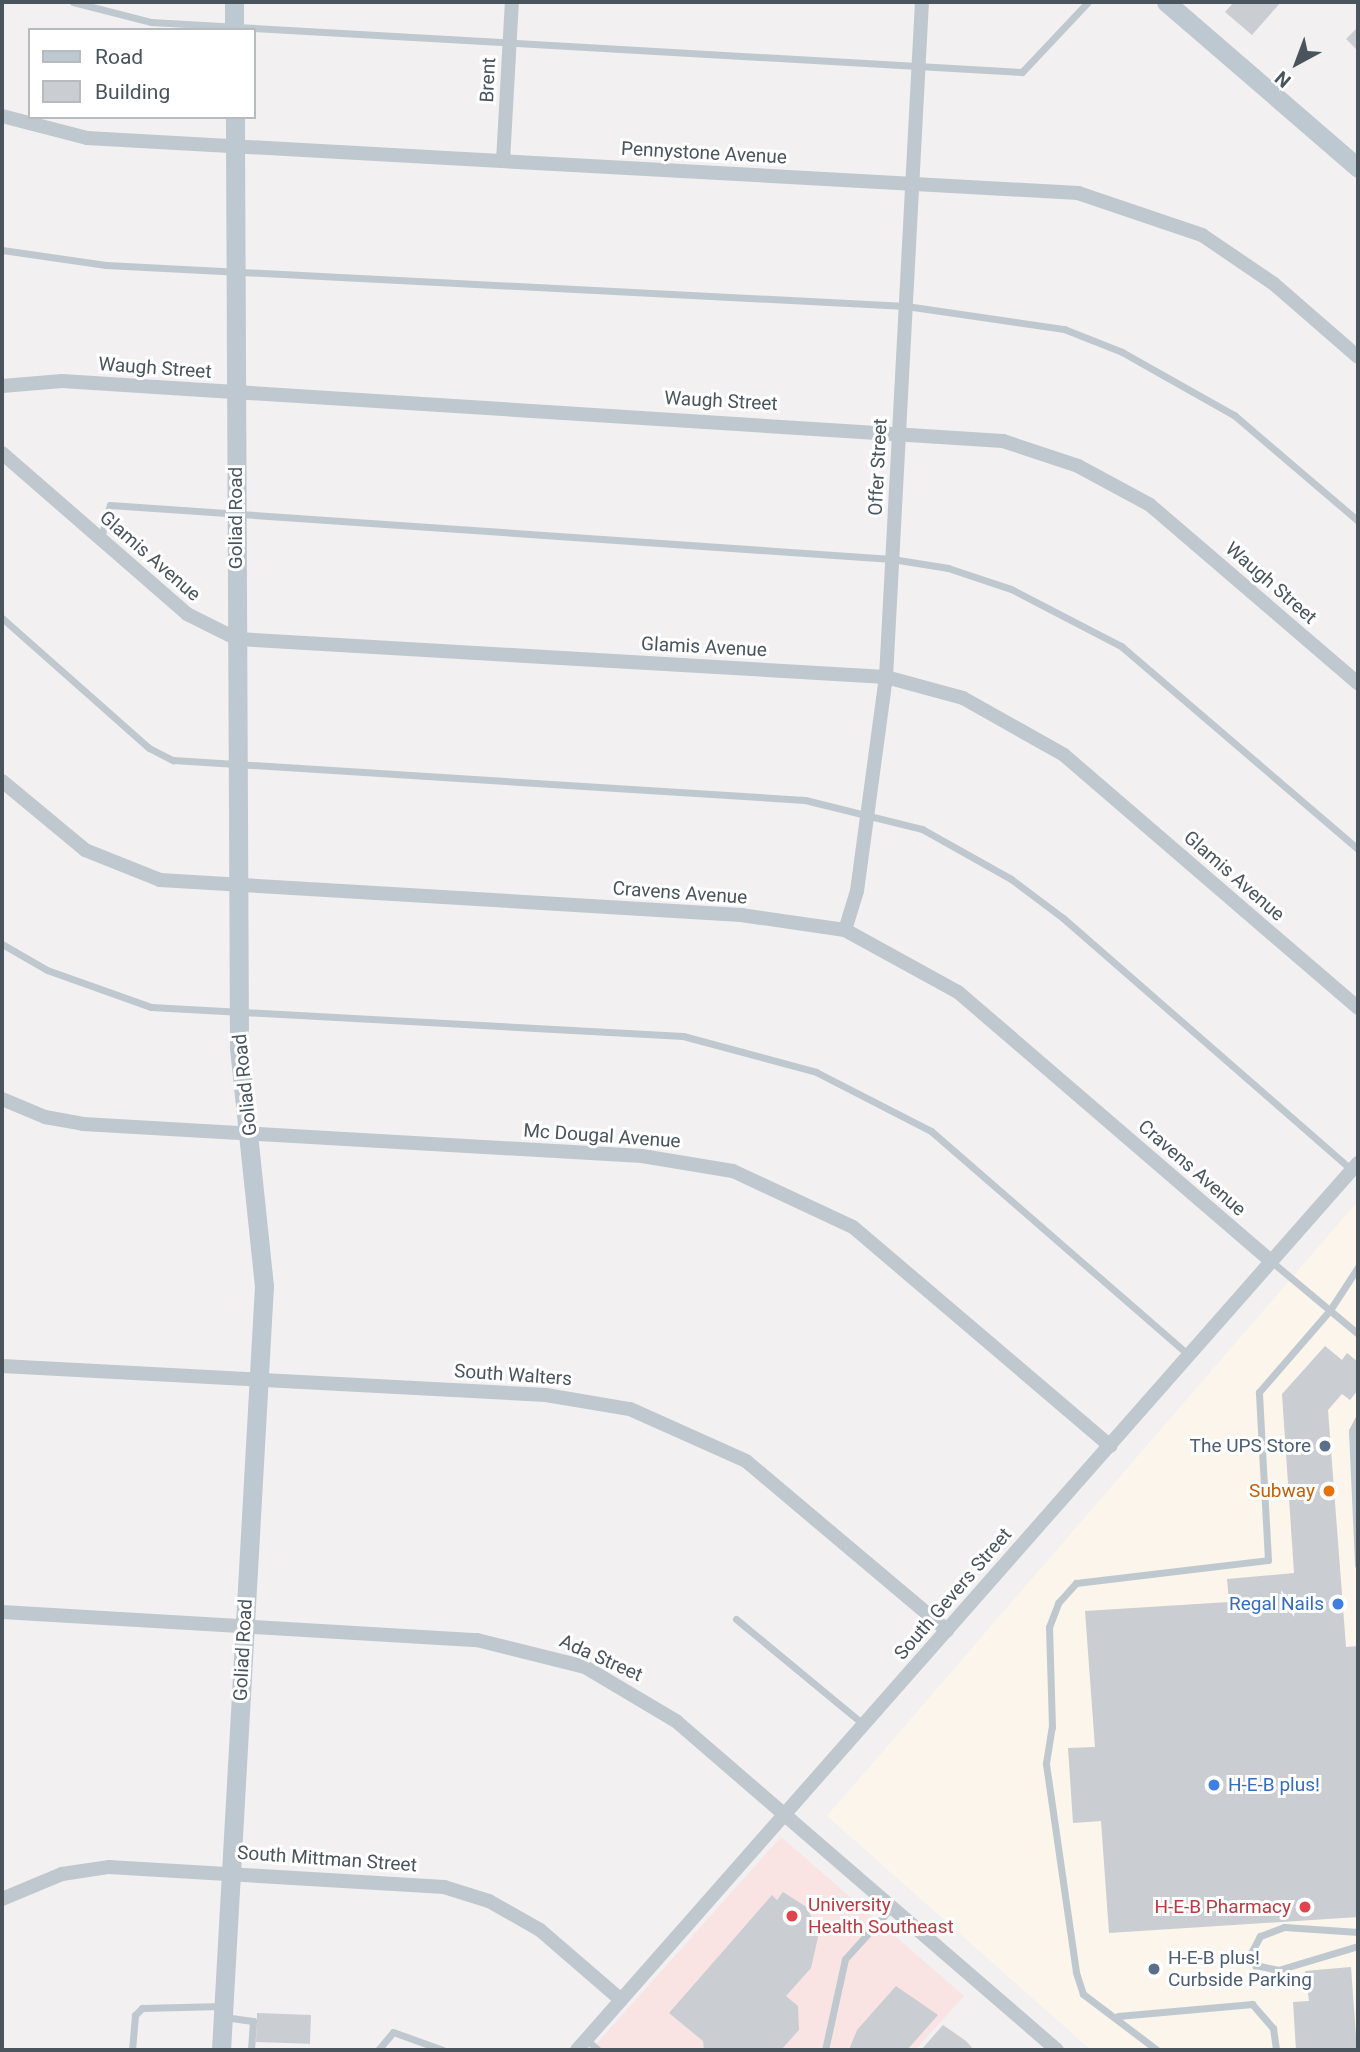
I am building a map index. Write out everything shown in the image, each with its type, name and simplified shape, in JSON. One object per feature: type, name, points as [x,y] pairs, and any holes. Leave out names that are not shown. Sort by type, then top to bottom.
[{"type":"main road","points":[[234,2],[234,27]]},
{"type":"main road","points":[[1167,2],[1358,168]]},
{"type":"main road","name":"Goliad Road","points":[[221,2050],[259,1379],[263,1261],[239,1009],[235,119]]},
{"type":"street","name":"Brent","points":[[502,161],[512,2]]},
{"type":"street","name":"Offer Street","points":[[845,930],[868,811],[886,677],[921,64],[922,2]]},
{"type":"street","name":"Pennystone Avenue","points":[[2,116],[87,138],[1078,193],[1162,217],[1239,257],[1358,357]]},
{"type":"street","name":"Waugh Street","points":[[2,386],[62,381],[900,430],[1035,449],[1138,499],[1358,683]]},
{"type":"street","name":"Glamis Avenue","points":[[2,453],[187,614],[237,639],[886,677],[963,698],[1032,732],[1358,1008]]},
{"type":"street","name":"Cravens Avenue","points":[[2,781],[61,833],[114,866],[160,880],[740,915],[845,930],[958,992],[1272,1262]]},
{"type":"street","name":"Mc Dougal Avenue","points":[[2,1099],[64,1121],[642,1156],[701,1163],[775,1186],[889,1253],[1110,1446]]},
{"type":"street","name":"South Gevers Street","points":[[581,2045],[1355,1167]]},
{"type":"street","name":"South Walters","points":[[2,1366],[546,1395],[671,1422],[781,1486],[947,1630]]},
{"type":"street","name":"Ada Street","points":[[2,1612],[477,1640],[550,1655],[645,1699],[786,1812],[1057,2050]]},
{"type":"street","name":"South Mittman Street","points":[[2,1899],[85,1869],[230,1872],[421,1884],[467,1893],[540,1930],[621,2000]]},
{"type":"lane","points":[[73,2],[151,22],[254,28]]},
{"type":"lane","points":[[256,28],[921,64],[1022,72],[1088,2]]},
{"type":"lane","points":[[2,250],[106,265],[906,306],[1064,329],[1122,352],[1234,415],[1358,521]]},
{"type":"lane","points":[[101,539],[110,505],[236,516],[892,559],[1012,589],[1121,646],[1358,849]]},
{"type":"lane","points":[[2,618],[149,748],[173,760],[805,800],[868,811],[922,829],[1011,879],[1355,1167]]},
{"type":"lane","points":[[2,944],[47,970],[151,1007],[239,1009],[683,1036],[816,1072],[931,1131],[1190,1355]]},
{"type":"lane","points":[[1272,1262],[1358,1334]]},
{"type":"lane","points":[[1157,2050],[1118,2016],[1083,1994],[1076,1972],[1046,1763],[1052,1727],[1049,1627],[1058,1603],[1076,1583],[1268,1560],[1259,1392],[1330,1310],[1358,1267]]},
{"type":"lane","points":[[1358,1419],[1352,1431],[1358,1564]]},
{"type":"lane","points":[[736,1619],[864,1725]]},
{"type":"lane","points":[[825,2050],[845,1959],[893,1906]]},
{"type":"lane","points":[[1358,1932],[1284,1927],[1260,1936],[1251,1953],[1255,1965],[1278,1970],[1358,1946]]},
{"type":"lane","points":[[1118,2016],[1252,2004],[1273,2028],[1276,2050]]},
{"type":"lane","points":[[132,2050],[135,2015],[142,2008],[223,2011],[253,2021],[251,2050]]},
{"type":"lane","points":[[378,2050],[393,2032],[443,2050]]},
{"type":"lane","points":[[581,2045],[598,2050]]},
{"type":"shaded area","points":[[1358,1201],[1358,2050],[1091,2050],[827,1816]]},
{"type":"shaded area","name":"University Health Southeast","points":[[781,1837],[964,1996],[915,2050],[591,2050]]},
{"type":"building","points":[[1234,2],[1281,2],[1252,35],[1225,12]]},
{"type":"building","points":[[1358,27],[1358,51],[1346,39]]},
{"type":"building","name":"H-E-B plus!","points":[[1325,1346],[1342,1360],[1347,1353],[1358,1362],[1358,1390],[1350,1400],[1342,1394],[1328,1410],[1346,1647],[1358,1646],[1358,1917],[1109,1933],[1101,1821],[1073,1823],[1068,1748],[1095,1747],[1085,1611],[1229,1602],[1227,1579],[1294,1573],[1282,1394]]},
{"type":"building","points":[[783,1892],[808,1908],[818,1937],[811,1968],[786,1996],[798,2006],[799,2030],[781,2050],[704,2050],[703,2041],[669,2013],[772,1895],[777,1900]]},
{"type":"building","points":[[1351,1967],[1357,2050],[1296,2050],[1293,2002],[1309,2001],[1305,1971]]},
{"type":"building","points":[[896,1986],[938,2015],[907,2050],[849,2050],[857,2030]]},
{"type":"building","points":[[257,2013],[311,2015],[310,2044],[256,2042]]},
{"type":"building","points":[[943,2025],[966,2041],[974,2050],[921,2050]]},
{"type":"place","name":"The UPS Store","points":[[1325,1446]]},
{"type":"place","name":"Subway","points":[[1329,1491]]},
{"type":"place","name":"Regal Nails","points":[[1338,1604]]},
{"type":"place","name":"H-E-B plus!","points":[[1214,1785]]},
{"type":"place","name":"H-E-B Pharmacy","points":[[1305,1907]]},
{"type":"place","name":"University Health Southeast","points":[[792,1916]]},
{"type":"place","name":"H-E-B plus! Curbside Parking","points":[[1154,1969]]}]
